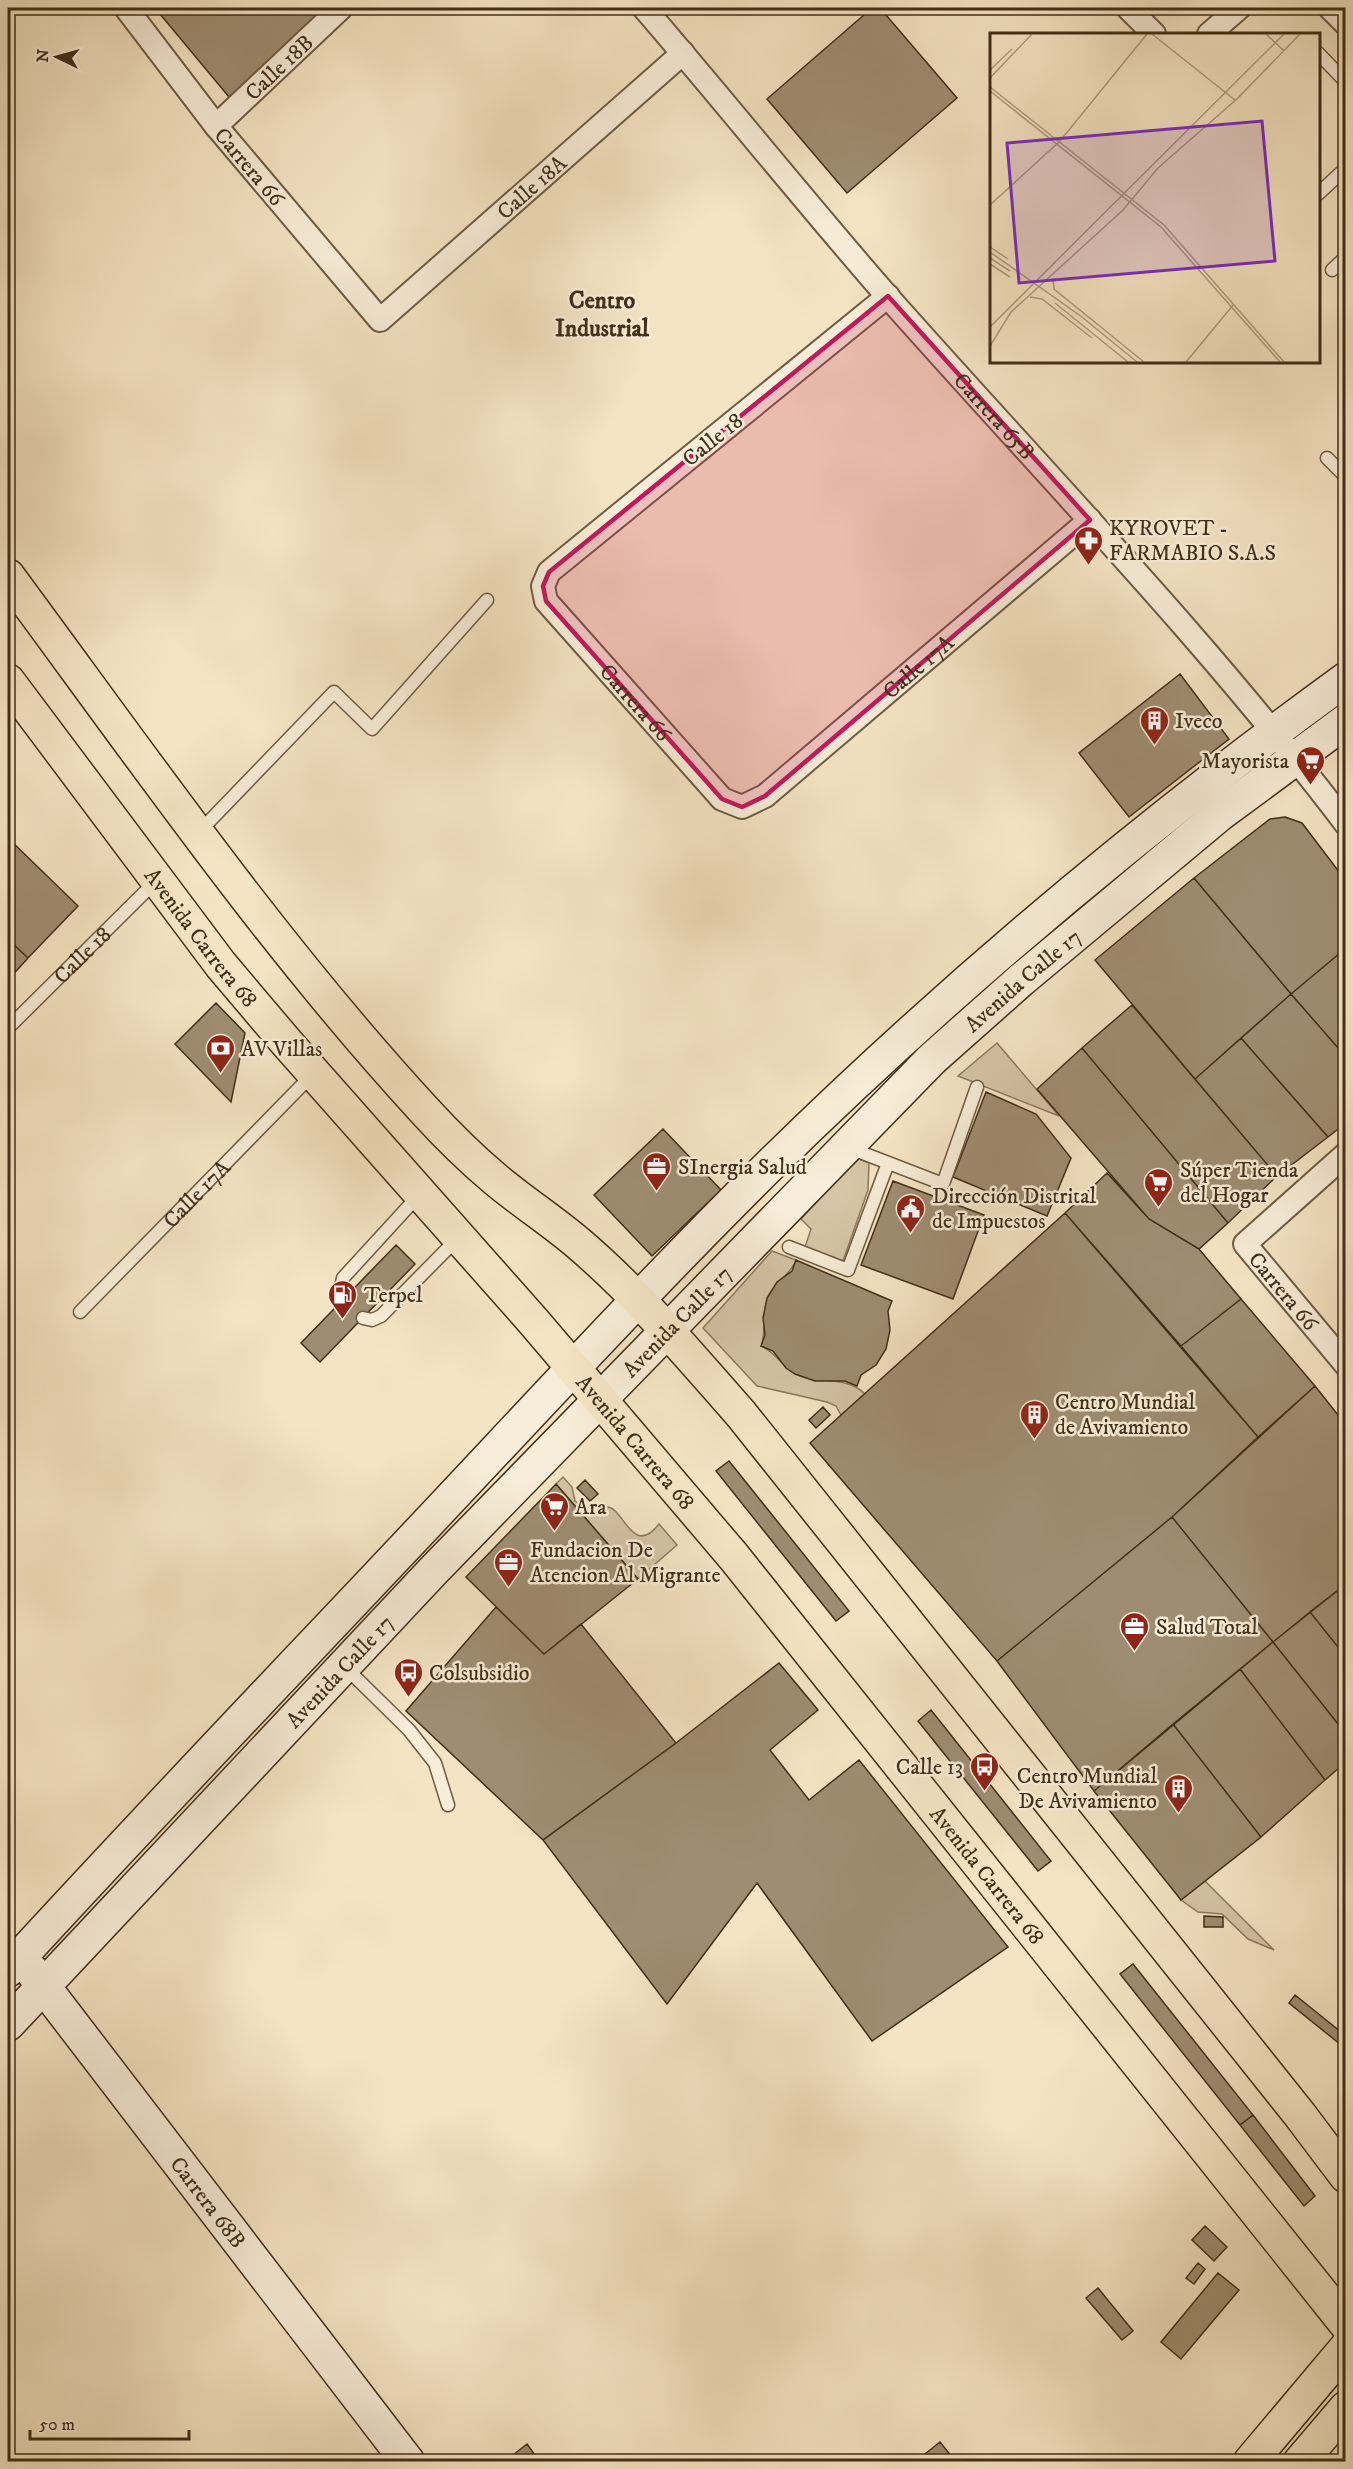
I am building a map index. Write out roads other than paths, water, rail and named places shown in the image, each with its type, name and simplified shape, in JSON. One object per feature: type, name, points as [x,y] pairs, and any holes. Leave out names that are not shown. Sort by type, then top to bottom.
[{"type":"main road","points":[[8,576],[198,833],[342,1015],[426,1112],[489,1174],[578,1243],[667,1330],[741,1414],[1300,2115],[1346,2176]]},
{"type":"main road","name":"Avenida Carrera 68","points":[[8,681],[156,881],[222,965],[314,1074],[600,1399],[827,1671],[1346,2324]]},
{"type":"main road","points":[[1300,2115],[1336,2144],[1346,2148]]},
{"type":"main road","points":[[1250,2462],[1346,2348]]},
{"type":"main road","points":[[1300,2462],[1346,2408]]},
{"type":"street","name":"Carrera 66","points":[[126,8],[216,126],[380,320]]},
{"type":"street","name":"Calle 18B","points":[[216,126],[341,8]]},
{"type":"street","name":"Carrera 65B","points":[[644,8],[888,296],[1090,520],[1273,732],[1346,824]]},
{"type":"street","points":[[1128,8],[1153,33]]},
{"type":"street","points":[[1210,33],[1239,8]]},
{"type":"street","points":[[1330,8],[1346,24]]},
{"type":"street","name":"Calle 18A","points":[[380,320],[683,53]]},
{"type":"street","name":"Calle 18","points":[[543,586],[549,572],[888,296]]},
{"type":"street","name":"Calle 17A","points":[[742,807],[765,796],[1090,520]]},
{"type":"street","name":"Carrera 66","points":[[543,586],[546,602],[722,799],[742,807]]},
{"type":"street","name":"Avenida Calle 17","points":[[12,1958],[767,1168],[910,1033],[1080,885],[1273,732],[1346,679]]},
{"type":"street","name":"Avenida Calle 17","points":[[8,2024],[344,1665],[932,1059],[1020,980],[1220,814],[1346,721]]},
{"type":"street","points":[[910,1033],[932,1059]]},
{"type":"street","name":"Carrera 66","points":[[1346,1154],[1245,1244],[1346,1365]]},
{"type":"street","name":"Carrera 68B","points":[[12,1958],[44,1985],[408,2462]]},
{"type":"lane","points":[[1320,55],[1346,82]]},
{"type":"lane","points":[[1320,192],[1346,168]]},
{"type":"lane","points":[[1332,270],[1346,257]]},
{"type":"lane","points":[[1327,458],[1346,477]]},
{"type":"lane","points":[[198,833],[334,692],[372,729],[487,600]]},
{"type":"lane","name":"Calle 18","points":[[8,1028],[156,881]]},
{"type":"lane","name":"Calle 17A","points":[[80,1312],[314,1074]]},
{"type":"lane","points":[[846,1147],[943,1184],[977,1087]]},
{"type":"lane","points":[[789,1247],[848,1270],[888,1163]]},
{"type":"lane","points":[[344,1299],[341,1288],[343,1278],[420,1193]]},
{"type":"lane","points":[[363,1318],[372,1320],[381,1316],[459,1237]]},
{"type":"lane","points":[[344,1665],[409,1730],[435,1763],[448,1805]]},
{"type":"place","name":"KYROVET - FARMABIO S.A.S","points":[[1088,566]]},
{"type":"place","name":"Iveco","points":[[1154,746]]},
{"type":"place","name":"Mayorista","points":[[1310,786]]},
{"type":"place","name":"AV Villas","points":[[220,1074]]},
{"type":"place","name":"SInergia Salud","points":[[657,1192]]},
{"type":"place","name":"Súper Tienda del Hogar","points":[[1159,1208]]},
{"type":"place","name":"Dirección Distrital de Impuestos","points":[[911,1234]]},
{"type":"place","name":"Terpel","points":[[343,1320]]},
{"type":"place","name":"Centro Mundial de Avivamiento","points":[[1034,1440]]},
{"type":"place","name":"Ara","points":[[554,1532]]},
{"type":"place","name":"Fundacion De Atencion Al Migrante","points":[[509,1588]]},
{"type":"place","name":"Salud Total","points":[[1135,1652]]},
{"type":"place","name":"Colsubsidio","points":[[408,1698]]},
{"type":"place","name":"Calle 13","points":[[984,1792]]},
{"type":"place","name":"Centro Mundial De Avivamiento","points":[[1178,1814]]},
{"type":"district","name":"Centro Industrial","points":[[602,314]]}]
